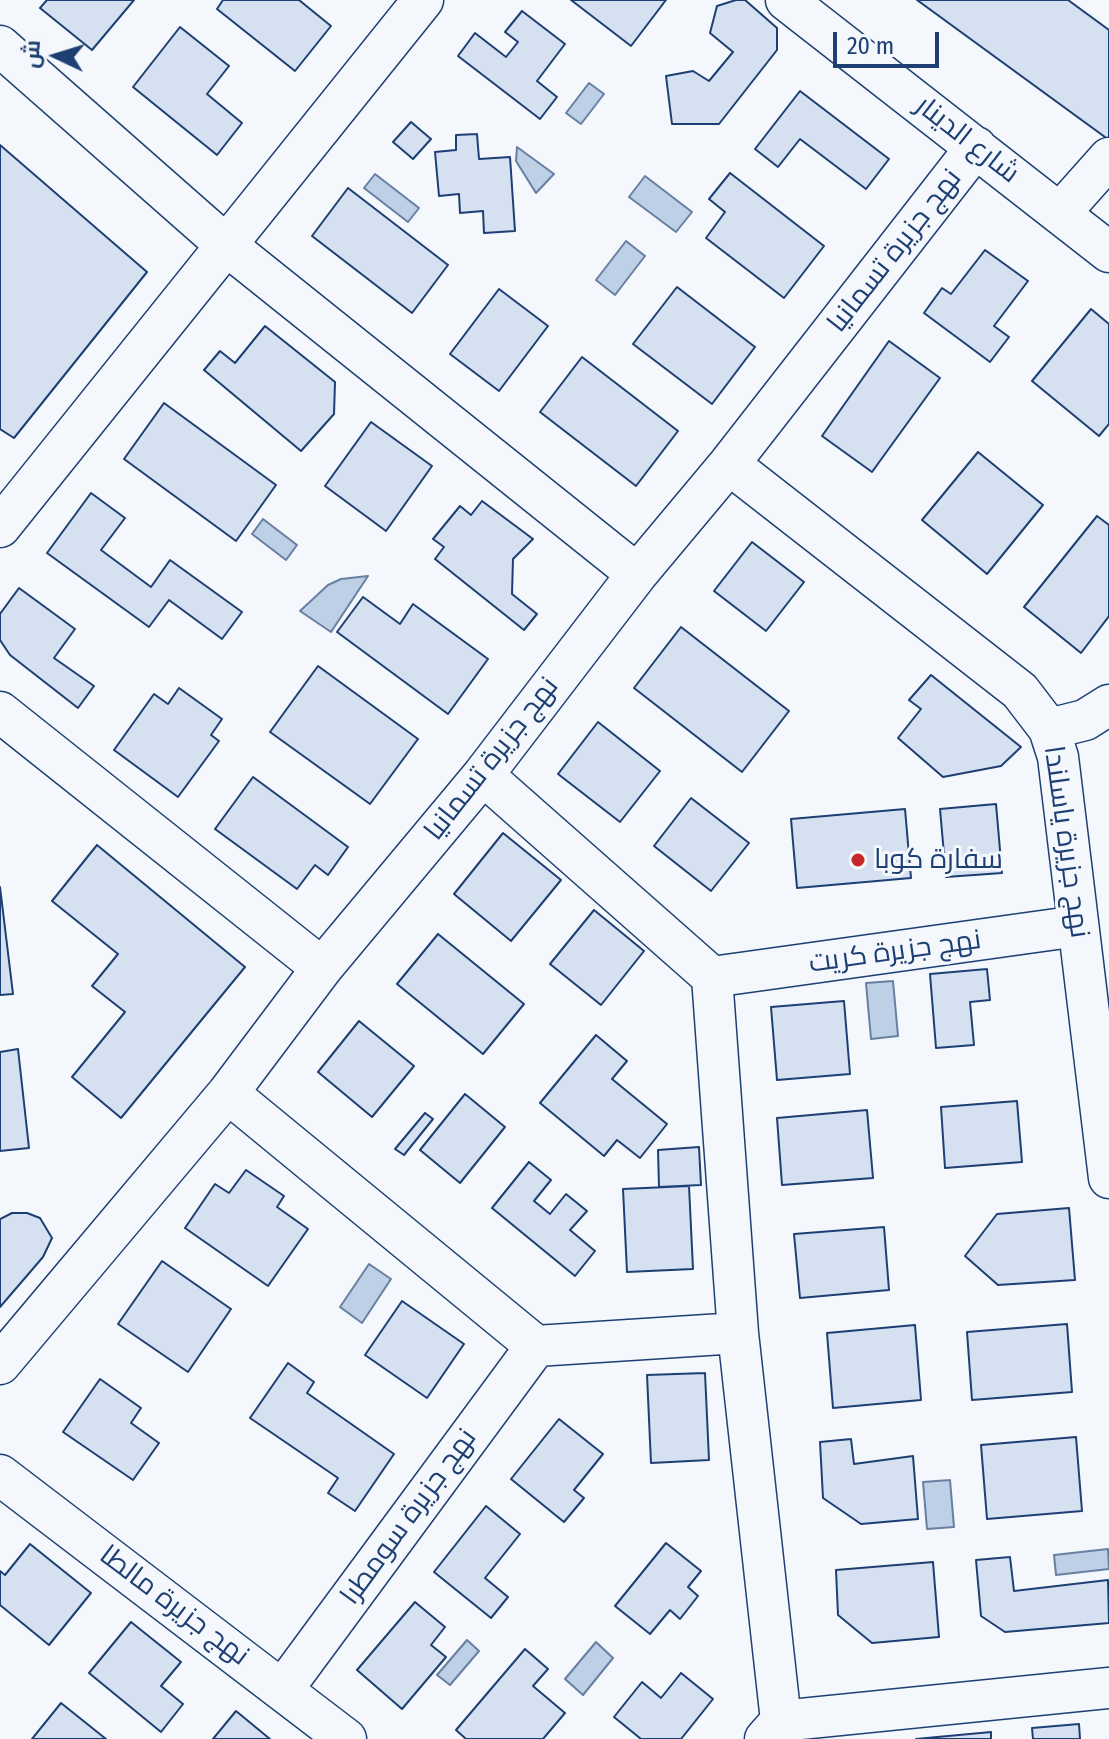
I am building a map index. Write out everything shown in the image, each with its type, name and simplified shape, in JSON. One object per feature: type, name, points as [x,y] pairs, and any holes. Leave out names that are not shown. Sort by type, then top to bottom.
[{"type":"street","points":[[0,527],[423,0]]},
{"type":"street","name":"شارع الدينار","points":[[786,0],[1109,252]]},
{"type":"street","points":[[0,46],[226,245],[637,574]]},
{"type":"street","name":"نهج جزيرة تسمانيا","points":[[0,1364],[228,1093],[322,968],[483,775],[637,574],[729,464],[976,147]]},
{"type":"street","points":[[1061,212],[1109,158]]},
{"type":"street","name":"نهج جزيرة ياسلندا","points":[[729,464],[1020,691],[1049,729],[1058,757],[1109,1178]]},
{"type":"street","points":[[1049,729],[1085,720],[1109,705]]},
{"type":"street","points":[[0,712],[322,968]]},
{"type":"street","points":[[483,775],[712,977],[738,1333],[773,1730],[1109,1688]]},
{"type":"street","name":"نهج جزيرة كريت","points":[[712,977],[1078,926]]},
{"type":"street","points":[[228,1093],[536,1346],[738,1333]]},
{"type":"street","name":"نهج جزيرة سومطرا","points":[[283,1689],[536,1346]]},
{"type":"street","name":"نهج جزيرة مالطا","points":[[0,1475],[346,1739]]},
{"type":"water","points":[[589,83],[604,94],[581,124],[566,113]]},
{"type":"water","points":[[517,147],[554,174],[536,193],[516,161]]},
{"type":"water","points":[[375,174],[419,208],[408,222],[364,188]]},
{"type":"water","points":[[645,176],[692,212],[676,232],[629,197]]},
{"type":"water","points":[[626,241],[645,256],[615,295],[596,280]]},
{"type":"water","points":[[263,519],[297,545],[286,560],[252,534]]},
{"type":"water","points":[[368,576],[331,632],[300,611],[328,585],[341,579]]},
{"type":"water","points":[[893,981],[898,1036],[871,1039],[866,983]]},
{"type":"water","points":[[369,1264],[391,1279],[362,1323],[340,1307]]},
{"type":"water","points":[[950,1480],[954,1527],[927,1529],[923,1482]]},
{"type":"water","points":[[1108,1549],[1109,1569],[1056,1575],[1054,1555]]},
{"type":"water","points":[[467,1640],[479,1651],[450,1685],[437,1675]]},
{"type":"water","points":[[596,1642],[613,1658],[583,1695],[565,1679]]},
{"type":"building","points":[[47,0],[134,0],[92,50],[40,8]]},
{"type":"building","points":[[223,0],[299,0],[331,26],[295,71],[217,9]]},
{"type":"building","points":[[571,0],[666,0],[631,46]]},
{"type":"building","points":[[745,0],[777,28],[777,50],[719,124],[672,124],[666,76],[693,71],[709,81],[733,52],[710,33],[717,6]]},
{"type":"building","points":[[917,0],[1068,0],[1109,30],[1109,140]]},
{"type":"building","points":[[522,11],[565,44],[537,81],[557,97],[540,119],[458,56],[475,33],[506,57],[518,42],[505,32]]},
{"type":"building","points":[[180,27],[229,66],[207,94],[242,123],[217,155],[133,87]]},
{"type":"building","points":[[800,91],[889,159],[866,189],[800,139],[778,167],[755,149]]},
{"type":"building","points":[[411,122],[431,139],[413,159],[393,142]]},
{"type":"building","points":[[477,134],[479,159],[510,157],[515,231],[484,233],[483,211],[460,213],[459,194],[439,196],[435,152],[456,150],[456,135]]},
{"type":"building","points":[[0,145],[147,272],[14,438],[0,429]]},
{"type":"building","points":[[730,173],[824,246],[784,298],[706,238],[725,212],[709,199]]},
{"type":"building","points":[[348,188],[448,265],[412,313],[312,236]]},
{"type":"building","points":[[985,250],[1028,281],[994,326],[1009,337],[990,362],[924,313],[942,288],[951,294]]},
{"type":"building","points":[[677,287],[755,347],[712,404],[633,344]]},
{"type":"building","points":[[499,289],[548,326],[499,391],[450,354]]},
{"type":"building","points":[[1091,309],[1109,324],[1109,424],[1099,436],[1032,381]]},
{"type":"building","points":[[265,326],[335,382],[334,414],[301,451],[204,370],[220,351],[235,363]]},
{"type":"building","points":[[889,341],[940,378],[872,472],[822,436]]},
{"type":"building","points":[[582,357],[678,431],[636,486],[540,412]]},
{"type":"building","points":[[164,403],[276,485],[236,541],[124,459]]},
{"type":"building","points":[[371,422],[432,466],[386,531],[325,486]]},
{"type":"building","points":[[978,452],[1043,505],[987,574],[922,520]]},
{"type":"building","points":[[91,493],[125,518],[101,550],[151,587],[170,560],[242,612],[222,639],[169,600],[149,627],[47,553]]},
{"type":"building","points":[[482,501],[533,539],[513,559],[512,594],[537,614],[524,630],[435,559],[444,547],[433,539],[460,506],[471,515]]},
{"type":"building","points":[[1097,516],[1109,525],[1109,616],[1081,653],[1024,607]]},
{"type":"building","points":[[752,542],[804,582],[766,631],[714,591]]},
{"type":"building","points":[[19,588],[75,629],[54,658],[94,686],[78,708],[10,655],[0,640],[0,614]]},
{"type":"building","points":[[363,597],[400,624],[413,604],[488,659],[448,714],[337,632]]},
{"type":"building","points":[[681,627],[789,711],[742,772],[634,688]]},
{"type":"building","points":[[318,666],[418,739],[370,804],[270,732]]},
{"type":"building","points":[[931,675],[1021,747],[1001,766],[943,777],[898,738],[921,709],[909,700]]},
{"type":"building","points":[[179,688],[222,719],[211,735],[219,741],[178,797],[114,750],[154,694],[168,704]]},
{"type":"building","points":[[598,722],[660,771],[620,822],[558,774]]},
{"type":"building","points":[[253,777],[348,847],[328,875],[315,865],[297,889],[215,829]]},
{"type":"building","points":[[691,798],[749,843],[711,891],[654,846]]},
{"type":"building","points":[[996,804],[1002,873],[946,877],[940,809]]},
{"type":"building","points":[[905,809],[911,878],[797,888],[791,819]]},
{"type":"building","points":[[503,833],[561,880],[511,941],[454,894]]},
{"type":"building","points":[[97,845],[245,967],[121,1118],[72,1077],[125,1012],[92,986],[118,954],[52,901]]},
{"type":"building","points":[[0,887],[13,994],[0,995]]},
{"type":"building","points":[[594,910],[644,951],[601,1005],[550,964]]},
{"type":"building","points":[[438,934],[524,1004],[483,1054],[397,984]]},
{"type":"building","points":[[987,969],[990,1000],[970,1002],[974,1045],[936,1048],[930,974]]},
{"type":"building","points":[[844,1001],[850,1074],[777,1080],[771,1007]]},
{"type":"building","points":[[359,1021],[414,1066],[372,1117],[318,1072]]},
{"type":"building","points":[[596,1035],[627,1061],[612,1079],[667,1124],[640,1158],[617,1140],[604,1156],[540,1103]]},
{"type":"building","points":[[18,1049],[29,1148],[0,1151],[0,1052]]},
{"type":"building","points":[[465,1094],[505,1127],[460,1183],[420,1150]]},
{"type":"building","points":[[1017,1101],[1022,1162],[945,1168],[941,1107]]},
{"type":"building","points":[[867,1110],[873,1178],[782,1185],[777,1118]]},
{"type":"building","points":[[425,1113],[433,1119],[404,1155],[395,1149]]},
{"type":"building","points":[[699,1147],[701,1185],[659,1187],[658,1150]]},
{"type":"building","points":[[529,1162],[551,1180],[534,1201],[550,1214],[566,1194],[587,1211],[570,1230],[595,1251],[575,1276],[492,1208]]},
{"type":"building","points":[[246,1170],[284,1196],[277,1207],[308,1229],[268,1286],[185,1228],[215,1184],[229,1193]]},
{"type":"building","points":[[689,1186],[693,1269],[627,1272],[623,1189]]},
{"type":"building","points":[[1069,1208],[1075,1280],[998,1285],[965,1256],[997,1214]]},
{"type":"building","points":[[12,1213],[27,1213],[40,1218],[52,1238],[43,1257],[0,1307],[0,1219]]},
{"type":"building","points":[[884,1227],[889,1290],[800,1298],[794,1234]]},
{"type":"building","points":[[162,1261],[231,1309],[188,1372],[118,1324]]},
{"type":"building","points":[[402,1301],[464,1344],[427,1398],[365,1355]]},
{"type":"building","points":[[1067,1324],[1072,1392],[972,1400],[967,1332]]},
{"type":"building","points":[[915,1325],[921,1400],[833,1408],[827,1333]]},
{"type":"building","points":[[288,1363],[314,1382],[307,1393],[394,1454],[355,1511],[328,1493],[338,1478],[250,1418]]},
{"type":"building","points":[[705,1373],[709,1460],[651,1463],[647,1375]]},
{"type":"building","points":[[100,1379],[141,1408],[131,1423],[159,1443],[133,1480],[63,1432]]},
{"type":"building","points":[[559,1419],[603,1454],[574,1490],[584,1498],[564,1522],[511,1479]]},
{"type":"building","points":[[1076,1437],[1082,1511],[987,1519],[981,1445]]},
{"type":"building","points":[[851,1439],[854,1464],[913,1456],[918,1519],[861,1524],[823,1498],[820,1442]]},
{"type":"building","points":[[486,1506],[520,1534],[485,1578],[508,1597],[491,1618],[434,1572]]},
{"type":"building","points":[[666,1543],[701,1571],[688,1587],[698,1596],[680,1619],[670,1610],[650,1634],[615,1606]]},
{"type":"building","points":[[30,1544],[91,1593],[49,1645],[0,1605],[0,1571],[5,1575]]},
{"type":"building","points":[[1010,1557],[1014,1591],[1108,1580],[1109,1623],[1005,1632],[981,1616],[976,1560]]},
{"type":"building","points":[[933,1562],[939,1637],[872,1643],[838,1615],[836,1570]]},
{"type":"building","points":[[415,1602],[445,1627],[431,1645],[446,1657],[402,1709],[357,1670]]},
{"type":"building","points":[[131,1622],[181,1662],[161,1686],[183,1704],[161,1732],[89,1673]]},
{"type":"building","points":[[525,1649],[548,1669],[533,1686],[565,1713],[543,1739],[466,1739],[456,1730]]},
{"type":"building","points":[[681,1673],[713,1699],[681,1739],[641,1739],[614,1717],[642,1682],[661,1698]]},
{"type":"building","points":[[61,1703],[106,1739],[32,1739]]},
{"type":"building","points":[[236,1711],[270,1739],[213,1739]]},
{"type":"building","points":[[1079,1724],[1080,1739],[1033,1739],[1032,1728]]},
{"type":"building","points":[[991,1732],[991,1739],[916,1739]]},
{"type":"place","name":"سفارة كوبا","points":[[858,860]]}]
